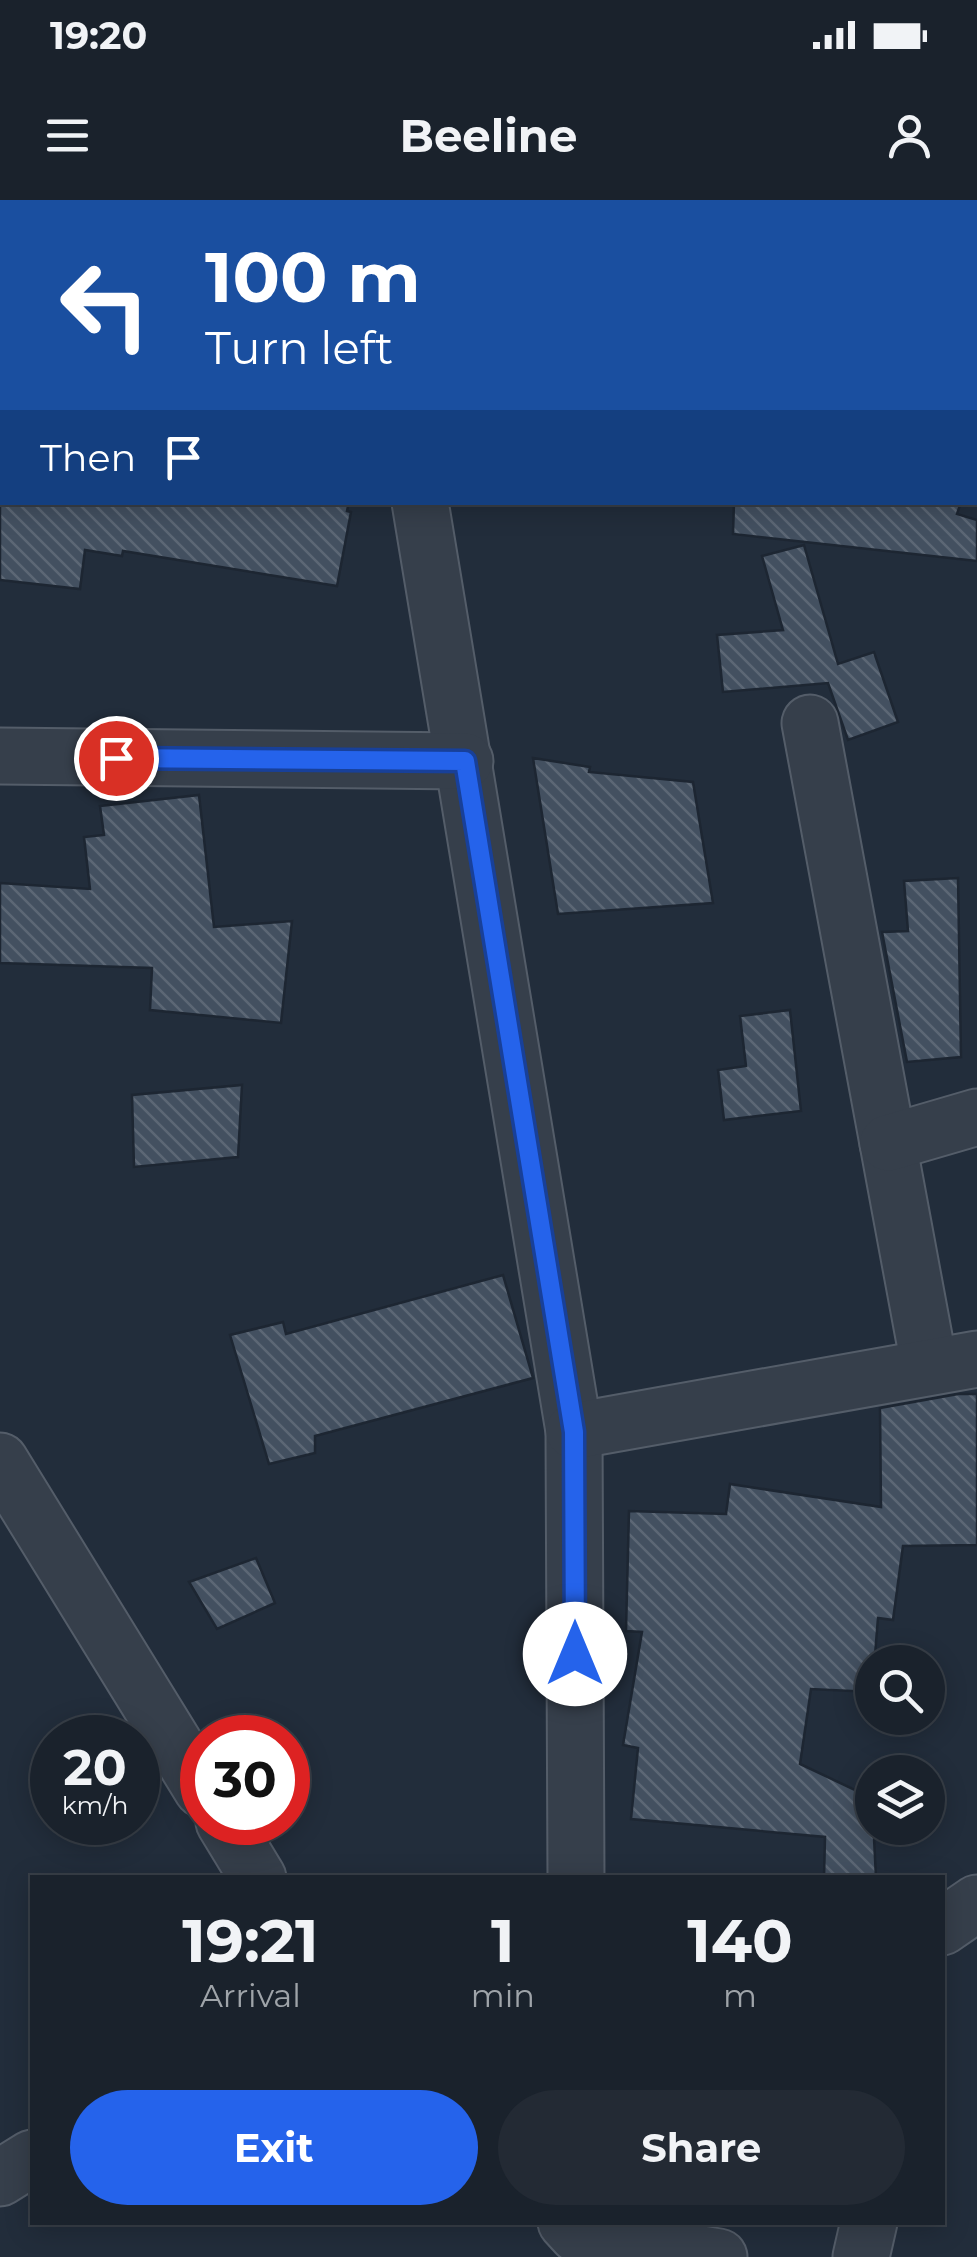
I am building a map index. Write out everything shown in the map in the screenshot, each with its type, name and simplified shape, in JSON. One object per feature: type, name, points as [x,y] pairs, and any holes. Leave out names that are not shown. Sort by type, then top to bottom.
[{"type":"street","points":[[421,505],[574,1432],[576,1875]]},
{"type":"street","points":[[574,1432],[953,1361],[888,1142],[810,723]]},
{"type":"street","points":[[0,756],[465,761]]},
{"type":"street","points":[[888,1142],[977,1116]]},
{"type":"street","points":[[0,1461],[180,1752]]},
{"type":"street","points":[[238,1845],[256,1875]]},
{"type":"street","points":[[945,1926],[977,1903]]},
{"type":"street","points":[[0,2178],[30,2159]]},
{"type":"street","points":[[861,2257],[868,2225]]},
{"type":"street","points":[[574,2234],[719,2257]]},
{"type":"building","points":[[0,505],[348,505],[347,511],[351,512],[337,586],[123,551],[122,556],[85,550],[80,589],[0,580]]},
{"type":"building","points":[[734,505],[960,505],[957,514],[977,520],[977,561],[733,534]]},
{"type":"building","points":[[804,545],[838,664],[874,652],[898,722],[848,740],[828,683],[723,692],[717,635],[783,630],[762,556]]},
{"type":"building","points":[[533,758],[590,767],[589,772],[693,782],[713,903],[558,914]]},
{"type":"building","points":[[199,795],[214,927],[292,921],[281,1023],[150,1010],[152,968],[0,963],[0,883],[90,889],[84,837],[104,835],[100,806]]},
{"type":"building","points":[[958,878],[961,1057],[907,1062],[882,932],[908,931],[904,881]]},
{"type":"building","points":[[790,1010],[801,1111],[724,1120],[718,1070],[746,1066],[740,1016]]},
{"type":"building","points":[[242,1085],[238,1157],[134,1167],[132,1095]]},
{"type":"building","points":[[503,1275],[533,1378],[315,1436],[315,1453],[269,1464],[230,1335],[283,1322],[286,1334]]},
{"type":"building","points":[[977,1394],[977,1545],[903,1546],[893,1620],[878,1618],[876,1645],[855,1645],[855,1691],[811,1689],[800,1764],[855,1790],[855,1845],[874,1845],[876,1875],[824,1875],[825,1837],[631,1819],[638,1748],[623,1745],[642,1632],[626,1631],[629,1511],[726,1514],[730,1484],[881,1507],[880,1408]]},
{"type":"building","points":[[256,1558],[275,1603],[217,1629],[189,1582]]},
{"type":"route","points":[[116,758],[465,761],[574,1432],[575,1654]]}]
